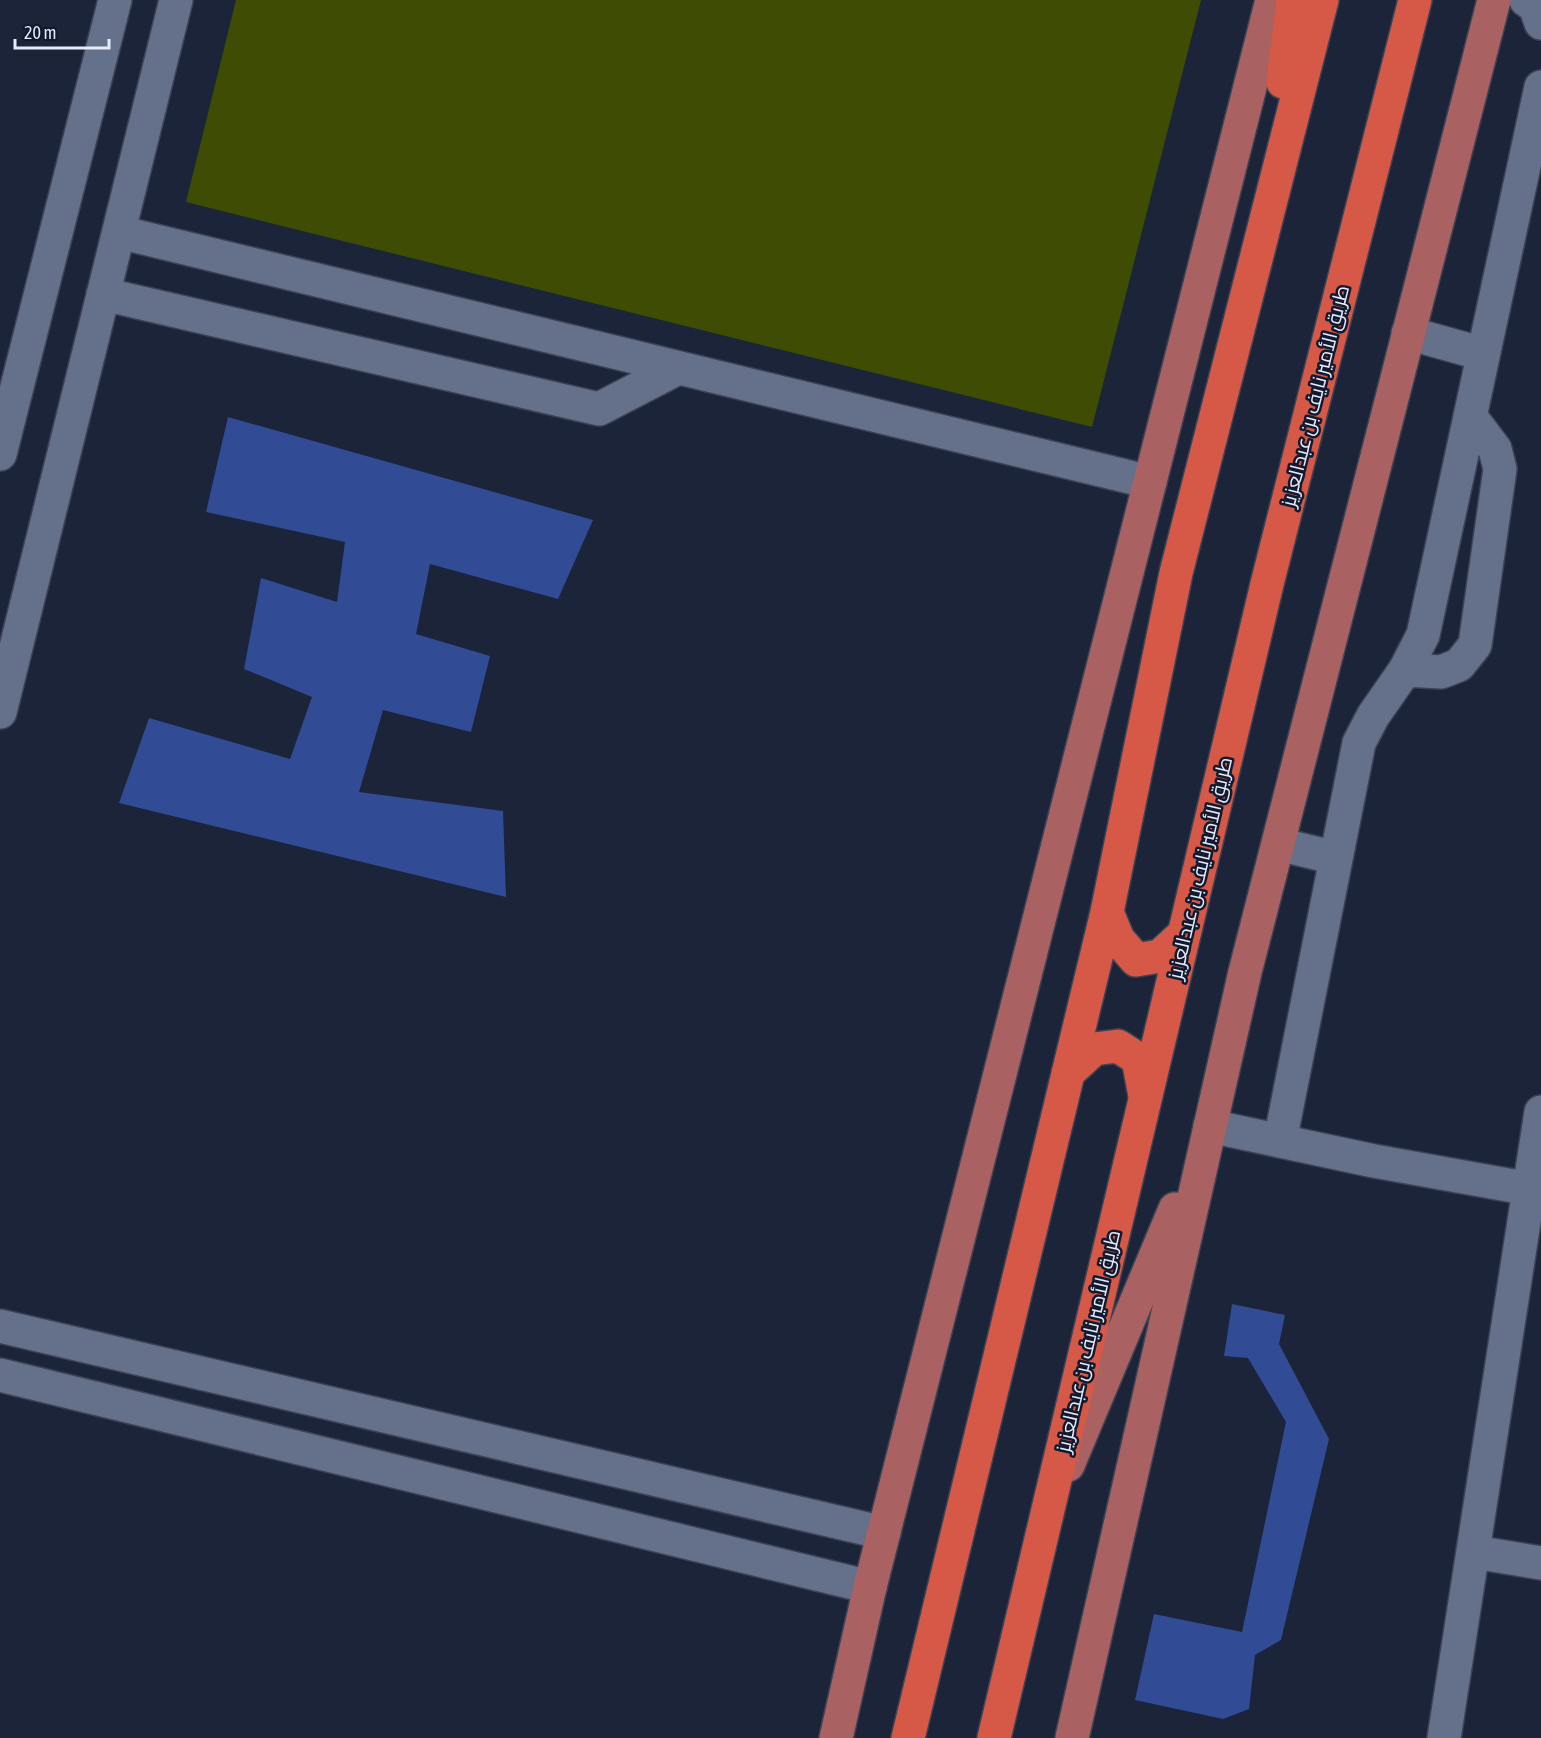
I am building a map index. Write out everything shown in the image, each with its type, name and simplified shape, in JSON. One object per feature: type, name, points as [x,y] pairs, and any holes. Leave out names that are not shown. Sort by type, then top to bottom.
[{"type":"highway","points":[[1266,218],[1293,0]]},
{"type":"highway","points":[[908,1738],[1107,912],[1176,573],[1322,0]]},
{"type":"highway","name":"طريق الأمير نايف بن عبدالعزيز","points":[[994,1738],[1267,584],[1415,0]]},
{"type":"highway","points":[[1107,912],[1118,939],[1136,960],[1160,956],[1184,934]]},
{"type":"highway","points":[[1068,1073],[1094,1049],[1119,1046],[1138,1059],[1145,1098]]},
{"type":"main road","points":[[836,1738],[870,1587],[1272,0]]},
{"type":"main road","points":[[1072,1738],[1245,972],[1494,0]]},
{"type":"main road","points":[[1046,1517],[1210,1126]]},
{"type":"street","points":[[0,454],[115,0]]},
{"type":"street","points":[[0,712],[176,0]]},
{"type":"street","points":[[1526,0],[1535,6],[1541,23]]},
{"type":"street","points":[[1280,1141],[1359,743],[1373,716],[1406,670],[1423,635],[1541,87]]},
{"type":"street","points":[[119,232],[1150,482]]},
{"type":"street","points":[[103,294],[599,409],[678,368]]},
{"type":"street","points":[[1408,333],[1483,354]]},
{"type":"street","points":[[1406,670],[1440,672],[1459,665],[1475,645],[1500,470],[1495,450],[1470,416]]},
{"type":"street","points":[[1278,844],[1336,858]]},
{"type":"street","points":[[1444,1738],[1535,1190],[1541,1112]]},
{"type":"street","points":[[1210,1126],[1374,1161],[1535,1190]]},
{"type":"street","points":[[0,1326],[884,1533]]},
{"type":"street","points":[[0,1375],[870,1587]]},
{"type":"street","points":[[1474,1552],[1541,1563]]},
{"type":"green space","points":[[236,0],[1201,0],[1092,427],[186,202]]},
{"type":"building","points":[[228,417],[593,520],[558,599],[430,564],[416,634],[490,656],[471,732],[383,710],[359,792],[503,811],[506,897],[119,803],[149,718],[290,759],[312,697],[244,669],[261,578],[337,602],[345,542],[206,512]]},
{"type":"building","points":[[1232,1304],[1285,1315],[1279,1344],[1329,1439],[1281,1640],[1255,1655],[1249,1709],[1223,1719],[1135,1700],[1154,1614],[1242,1632],[1286,1422],[1248,1358],[1224,1356]]}]
